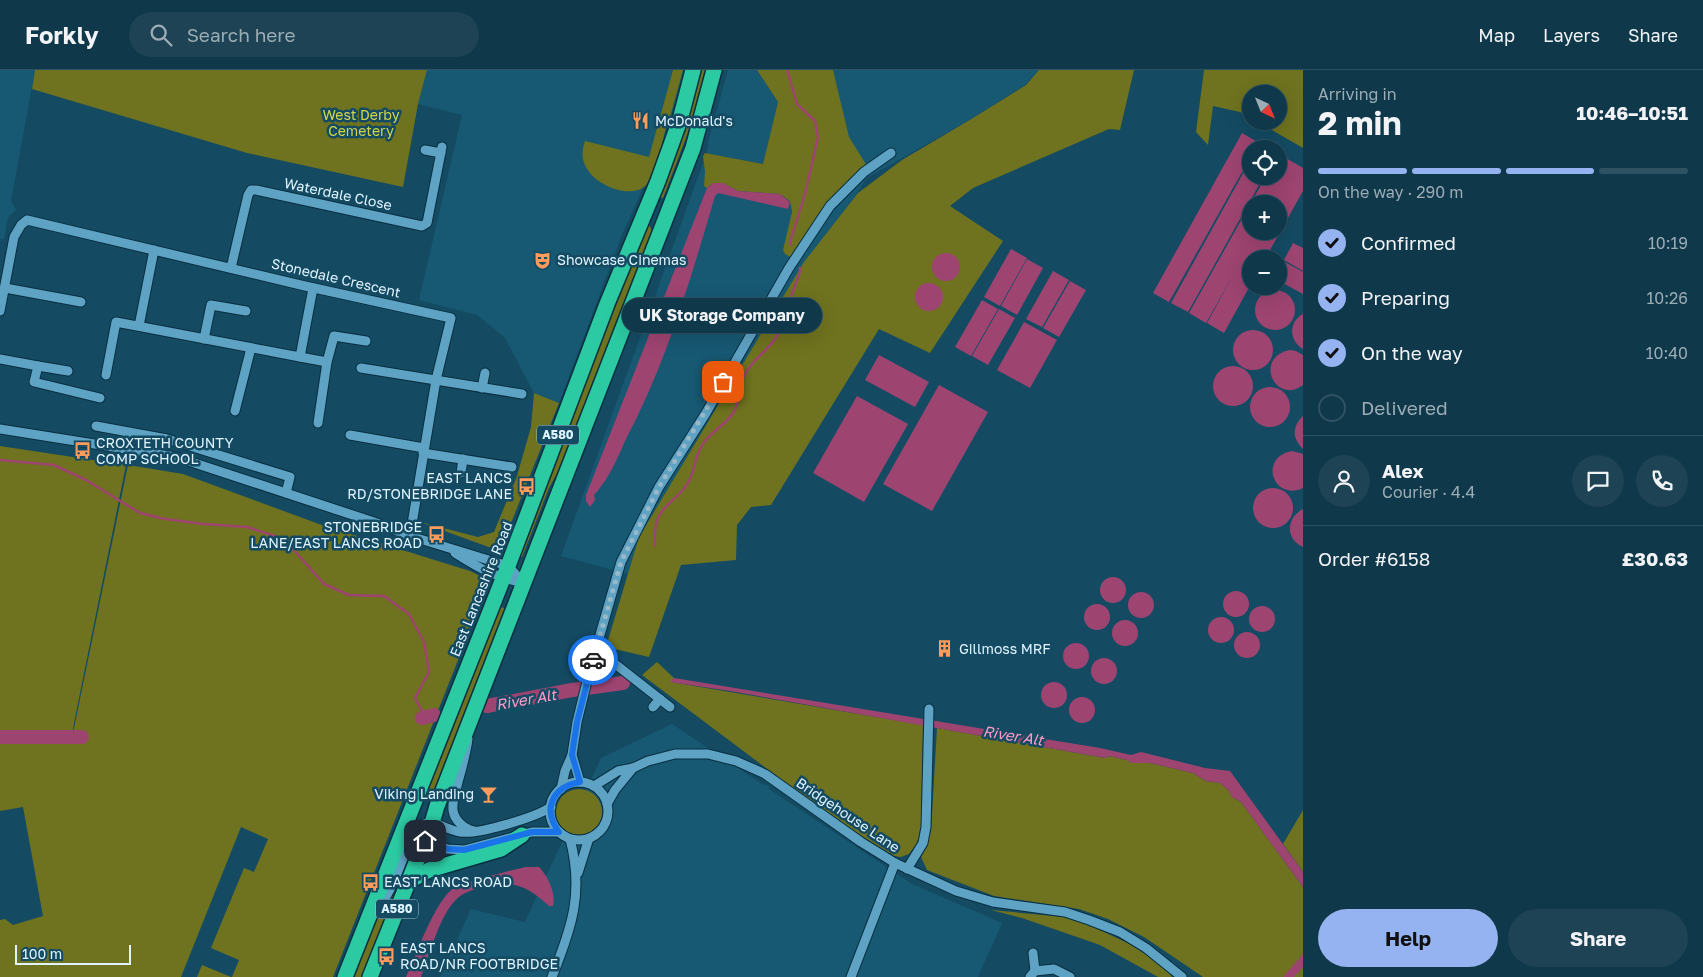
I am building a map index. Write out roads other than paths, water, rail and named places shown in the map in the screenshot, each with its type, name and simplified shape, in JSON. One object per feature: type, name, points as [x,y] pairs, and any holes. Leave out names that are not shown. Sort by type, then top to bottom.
[{"type":"highway","name":"East Lancashire Road","points":[[345,977],[506,572],[604,313],[658,181],[680,120],[693,70]]},
{"type":"highway","name":"A580","points":[[370,977],[408,882],[420,837],[432,823],[692,148],[714,70]]},
{"type":"highway","points":[[408,882],[429,870],[501,849],[522,835]]},
{"type":"street","name":"Waterdale Close","points":[[231,268],[248,195],[251,190],[422,226],[427,223],[442,150],[425,150]]},
{"type":"street","points":[[562,789],[565,771],[572,755],[579,714],[621,562],[659,487],[706,413],[789,268],[830,206],[864,172],[891,153]]},
{"type":"street","name":"Stonedale Crescent","points":[[0,311],[14,237],[21,225],[27,220],[313,288],[451,318],[436,380],[410,536]]},
{"type":"street","points":[[139,326],[154,250]]},
{"type":"street","points":[[5,288],[80,302]]},
{"type":"street","points":[[300,357],[313,288]]},
{"type":"street","points":[[204,339],[211,305],[246,311]]},
{"type":"street","points":[[106,375],[116,322],[328,362]]},
{"type":"street","points":[[318,423],[334,336],[366,341]]},
{"type":"street","points":[[235,411],[251,348]]},
{"type":"street","points":[[0,359],[68,371]]},
{"type":"street","points":[[38,366],[34,382],[100,398]]},
{"type":"street","points":[[360,368],[522,394]]},
{"type":"street","points":[[482,388],[485,373]]},
{"type":"street","points":[[96,426],[167,439],[290,476],[286,493]]},
{"type":"street","points":[[0,429],[163,454],[442,546],[506,572],[524,583]]},
{"type":"street","points":[[350,435],[463,459],[512,467]]},
{"type":"street","points":[[163,454],[167,439]]},
{"type":"street","points":[[461,473],[463,459]]},
{"type":"street","points":[[442,546],[488,573],[506,572],[524,583]]},
{"type":"street","points":[[596,649],[670,708]]},
{"type":"street","points":[[653,707],[660,699]]},
{"type":"street","points":[[907,869],[923,843],[926,826],[929,709]]},
{"type":"street","points":[[470,721],[466,754],[453,801],[453,811],[461,824],[466,828],[477,831]]},
{"type":"street","name":"Bridgehouse Lane","points":[[594,786],[618,770],[633,768],[648,761],[675,754],[708,754],[736,761],[765,774],[861,842],[896,864],[956,891],[993,902],[1065,912],[1120,932],[1146,948],[1182,977]]},
{"type":"street","points":[[572,755],[580,782]]},
{"type":"street","name":"Bridgehouse Lane","points":[[607,804],[615,790],[633,768]]},
{"type":"street","points":[[580,782],[594,786],[602,794],[608,811],[605,825],[601,830],[589,838],[580,840],[570,839],[559,832],[551,816],[551,806],[556,794],[570,784],[580,782]]},
{"type":"street","points":[[432,823],[456,832],[477,831],[537,815],[551,806]]},
{"type":"street","points":[[409,812],[410,821],[420,837],[448,849],[464,850],[540,831],[559,832]]},
{"type":"street","points":[[366,925],[385,901],[420,837]]},
{"type":"street","points":[[577,878],[589,838]]},
{"type":"street","points":[[552,977],[575,909],[576,864],[570,839]]},
{"type":"street","points":[[851,977],[896,864]]},
{"type":"street","points":[[1033,953],[1032,974],[1054,969],[1070,977]]},
{"type":"water","points":[[1242,133],[1254,140],[1242,140],[1242,172],[1169,302],[1153,293]]},
{"type":"water","points":[[1287,159],[1303,168],[1303,191],[1287,220],[1287,195],[1255,195],[1261,185],[1287,185]]},
{"type":"water","points":[[1242,175],[1242,185],[1259,185],[1253,195],[1242,195],[1242,215],[1188,312],[1171,303]]},
{"type":"water","points":[[713,183],[723,183],[738,191],[780,194],[790,202],[788,209],[718,193],[715,196],[687,290],[654,380],[616,461],[594,495],[595,500],[590,507],[586,501],[586,495],[707,188]]},
{"type":"water","points":[[1242,219],[1242,240],[1276,240],[1270,250],[1242,250],[1242,295],[1245,295],[1224,333],[1207,323],[1235,272],[1206,323],[1189,313]]},
{"type":"water","points":[[1293,243],[1303,248],[1303,271],[1287,262],[1287,254]]},
{"type":"water","points":[[1011,249],[1027,258],[1000,306],[984,297]]},
{"type":"water","points":[[946,253],[956,257],[960,267],[956,277],[946,281],[936,277],[932,267],[936,257]]},
{"type":"water","points":[[1027,259],[1043,268],[1017,315],[1001,306]]},
{"type":"water","points":[[1287,263],[1303,272],[1303,294],[1287,285]]},
{"type":"water","points":[[1053,271],[1069,280],[1042,327],[1026,319]]},
{"type":"water","points":[[1070,281],[1086,290],[1059,337],[1043,328]]},
{"type":"water","points":[[929,283],[939,287],[943,297],[939,307],[929,311],[919,307],[915,297],[919,287]]},
{"type":"water","points":[[1287,294],[1295,306],[1294,318],[1283,329],[1267,329],[1256,318],[1256,302],[1262,295]]},
{"type":"water","points":[[982,300],[998,309],[971,356],[955,347]]},
{"type":"water","points":[[999,309],[1015,318],[988,365],[972,356]]},
{"type":"water","points":[[1303,314],[1303,349],[1298,346],[1292,332],[1298,317]]},
{"type":"water","points":[[1024,322],[1057,340],[1030,388],[997,370]]},
{"type":"water","points":[[1257,330],[1264,333],[1270,339],[1273,350],[1272,358],[1264,367],[1257,370],[1249,370],[1242,367],[1234,358],[1233,346],[1236,339],[1245,331]]},
{"type":"water","points":[[1290,350],[1303,355],[1303,385],[1293,390],[1284,389],[1277,385],[1272,378],[1270,370],[1272,361],[1279,354]]},
{"type":"water","points":[[879,355],[929,382],[915,407],[865,380]]},
{"type":"water","points":[[1237,366],[1244,369],[1250,375],[1253,386],[1252,394],[1244,403],[1237,406],[1229,406],[1222,403],[1214,394],[1213,382],[1216,375],[1225,367]]},
{"type":"water","points":[[939,385],[988,412],[932,511],[883,484]]},
{"type":"water","points":[[1274,387],[1281,390],[1287,396],[1290,407],[1289,415],[1281,424],[1274,427],[1266,427],[1259,424],[1251,415],[1250,403],[1253,396],[1262,388]]},
{"type":"water","points":[[857,396],[908,424],[864,502],[813,473]]},
{"type":"water","points":[[1303,416],[1303,449],[1295,437],[1295,428]]},
{"type":"water","points":[[1292,451],[1303,454],[1303,488],[1293,491],[1284,489],[1277,484],[1273,469],[1275,461],[1281,455]]},
{"type":"water","points":[[1277,488],[1284,491],[1290,497],[1293,508],[1292,516],[1284,525],[1277,528],[1269,528],[1262,525],[1254,516],[1253,504],[1256,497],[1265,489]]},
{"type":"water","points":[[1303,509],[1303,547],[1293,539],[1290,528],[1293,518]]},
{"type":"water","points":[[1113,577],[1123,580],[1126,590],[1123,600],[1113,603],[1103,600],[1100,590],[1103,580]]},
{"type":"water","points":[[1236,591],[1246,594],[1249,604],[1246,614],[1236,617],[1226,614],[1223,604],[1226,594]]},
{"type":"water","points":[[1141,592],[1151,595],[1154,605],[1151,615],[1141,618],[1131,615],[1128,605],[1131,595]]},
{"type":"water","points":[[1097,604],[1107,607],[1110,617],[1107,627],[1097,630],[1087,627],[1084,617],[1087,607]]},
{"type":"water","points":[[1262,606],[1272,609],[1275,619],[1272,629],[1262,632],[1252,629],[1249,619],[1252,609]]},
{"type":"water","points":[[1221,617],[1231,620],[1234,630],[1231,640],[1221,643],[1211,640],[1208,630],[1211,620]]},
{"type":"water","points":[[1125,620],[1135,623],[1138,633],[1135,643],[1125,646],[1115,643],[1112,633],[1115,623]]},
{"type":"water","points":[[1247,632],[1256,636],[1260,645],[1256,654],[1247,658],[1238,654],[1234,645],[1238,636]]},
{"type":"water","points":[[1076,643],[1086,646],[1089,656],[1086,666],[1076,669],[1066,666],[1063,656],[1066,646]]},
{"type":"water","points":[[1104,658],[1114,661],[1117,671],[1114,681],[1104,684],[1094,681],[1091,671],[1094,661]]},
{"type":"water","points":[[674,678],[1100,748],[1131,755],[1141,752],[1205,768],[1230,771],[1303,872],[1303,887],[1241,802],[1232,797],[1229,791],[1220,783],[1206,781],[1193,773],[1150,763],[1132,763],[1109,756],[1105,758],[670,682]]},
{"type":"water","points":[[1054,682],[1063,686],[1067,695],[1063,704],[1054,708],[1045,704],[1041,695],[1045,686]]},
{"type":"water","points":[[1082,697],[1092,700],[1095,710],[1092,720],[1082,723],[1072,720],[1069,710],[1072,700]]},
{"type":"water","points":[[526,867],[539,867],[545,875],[552,890],[553,906],[549,906],[533,893],[517,885],[490,885],[465,893],[453,903],[443,918],[421,977],[406,977],[431,919],[450,891],[474,881]]},
{"type":"water","points":[[1303,954],[1303,967],[1294,977],[1283,977]]},
{"type":"waterway","points":[[787,70],[797,104],[815,121],[818,137],[805,194],[790,242],[791,245]]},
{"type":"waterway","points":[[655,546],[657,519],[662,511],[686,486],[702,445],[736,408],[745,374],[777,336],[800,268]]},
{"type":"waterway","points":[[0,460],[54,465],[86,480],[140,513],[165,519],[247,527],[284,539],[324,584],[349,595],[384,596],[409,614],[424,642],[429,672],[415,698],[425,717]]},
{"type":"waterway","name":"River Alt","points":[[487,706],[572,690],[623,683]]},
{"type":"waterway","name":"River Alt","points":[[422,718],[434,715]]},
{"type":"waterway","name":"River Alt","points":[[0,737],[82,737]]},
{"type":"place","name":"McDonald's","points":[[641,121]]},
{"type":"place","name":"Showcase Cinemas","points":[[543,260]]},
{"type":"place","name":"UK Storage Company","points":[[723,382]]},
{"type":"place","name":"CROXTETH COUNTY COMP SCHOOL","points":[[82,451]]},
{"type":"place","name":"EAST LANCS RD/STONEBRIDGE LANE","points":[[526,486]]},
{"type":"place","name":"STONEBRIDGE LANE/EAST LANCS ROAD","points":[[436,535]]},
{"type":"place","name":"Gillmoss MRF","points":[[945,649]]},
{"type":"place","name":"Viking Landing","points":[[488,794]]},
{"type":"place","name":"EAST LANCS ROAD","points":[[370,882]]},
{"type":"place","name":"EAST LANCS ROAD/NR FOOTBRIDGE","points":[[386,956]]},
{"type":"park label","name":"West Derby Cemetery","points":[[361,124]]}]
